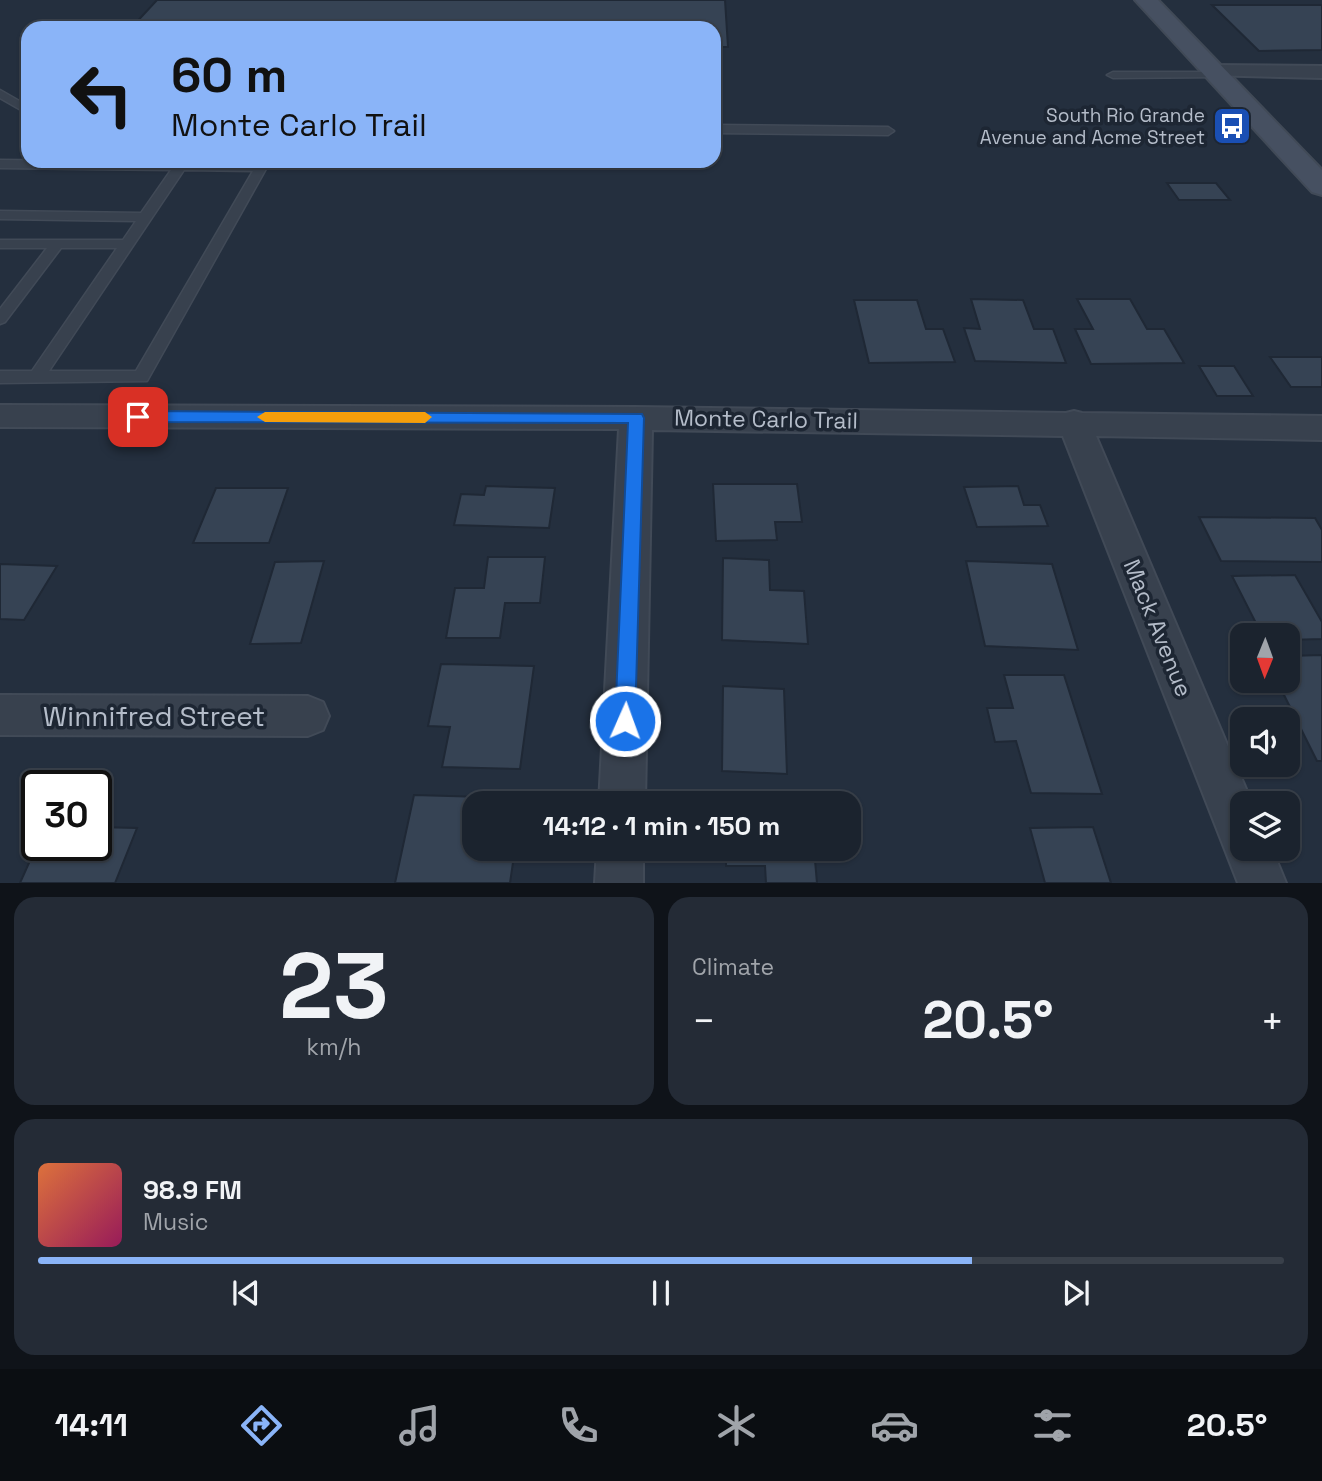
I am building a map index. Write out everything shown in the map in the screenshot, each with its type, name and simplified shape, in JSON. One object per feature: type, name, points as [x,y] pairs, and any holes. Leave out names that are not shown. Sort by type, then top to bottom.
[{"type":"street","points":[[1146,0],[1322,186]]},
{"type":"street","points":[[1215,73],[1322,72]]},
{"type":"street","name":"Monte Carlo Trail","points":[[0,416],[636,418],[1074,422],[1322,428]]},
{"type":"street","points":[[622,791],[636,418]]},
{"type":"street","name":"Mack Avenue","points":[[1074,422],[1230,805]]},
{"type":"street","name":"Winnifred Street","points":[[0,715],[308,716]]},
{"type":"street","points":[[619,883],[620,861]]},
{"type":"street","points":[[1253,861],[1262,883]]},
{"type":"lane","points":[[1113,75],[1215,73]]},
{"type":"lane","points":[[0,93],[21,106]]},
{"type":"lane","points":[[721,129],[888,131]]},
{"type":"lane","points":[[0,164],[21,164]]},
{"type":"lane","points":[[37,377],[179,168]]},
{"type":"lane","points":[[0,377],[141,377],[260,168]]},
{"type":"lane","points":[[0,215],[146,216]]},
{"type":"lane","points":[[0,244],[127,244]]},
{"type":"lane","points":[[0,318],[57,244]]},
{"type":"building","points":[[157,0],[725,0],[728,47],[721,47],[721,21],[138,21]]},
{"type":"building","points":[[1212,5],[1322,5],[1322,50],[1259,51]]},
{"type":"building","points":[[1167,183],[1216,183],[1230,200],[1179,200]]},
{"type":"building","points":[[971,299],[1023,300],[1034,329],[1053,329],[1066,363],[975,361],[964,328],[980,329]]},
{"type":"building","points":[[1077,299],[1130,299],[1147,329],[1164,329],[1184,363],[1091,364],[1075,329],[1093,329]]},
{"type":"building","points":[[854,300],[917,300],[926,329],[943,329],[955,362],[869,363]]},
{"type":"building","points":[[1270,357],[1322,357],[1322,387],[1291,387]]},
{"type":"building","points":[[1199,366],[1234,366],[1253,396],[1217,396]]},
{"type":"building","points":[[713,484],[797,484],[802,522],[775,522],[777,540],[716,541]]},
{"type":"building","points":[[486,486],[555,488],[549,528],[454,525],[461,494],[484,495]]},
{"type":"building","points":[[1018,486],[1024,505],[1040,505],[1048,526],[977,527],[964,487]]},
{"type":"building","points":[[216,488],[288,488],[269,543],[193,543]]},
{"type":"building","points":[[1199,517],[1315,518],[1322,530],[1322,562],[1221,561]]},
{"type":"building","points":[[488,557],[545,557],[540,603],[505,603],[500,638],[446,638],[455,588],[484,588]]},
{"type":"building","points":[[723,558],[769,560],[770,590],[804,591],[808,644],[722,640]]},
{"type":"building","points":[[324,561],[301,643],[250,644],[275,562]]},
{"type":"building","points":[[966,561],[1052,564],[1078,650],[985,646]]},
{"type":"building","points":[[0,564],[57,566],[24,620],[0,619]]},
{"type":"building","points":[[1295,575],[1322,622],[1322,639],[1300,640],[1300,623],[1256,623],[1232,576]]},
{"type":"building","points":[[1322,655],[1322,761],[1317,761],[1300,727],[1300,707],[1290,707],[1283,693],[1300,693],[1300,656]]},
{"type":"building","points":[[441,664],[534,666],[520,769],[442,767],[450,727],[428,726]]},
{"type":"building","points":[[1004,675],[1064,675],[1102,794],[1031,793],[1016,741],[995,742],[987,708],[1013,708]]},
{"type":"building","points":[[723,686],[784,689],[787,774],[722,771]]},
{"type":"building","points":[[414,795],[462,796],[462,861],[513,861],[510,883],[395,883]]},
{"type":"building","points":[[112,827],[137,828],[115,883],[20,883],[30,861],[112,861]]},
{"type":"building","points":[[1093,827],[1111,883],[1045,883],[1030,828]]},
{"type":"building","points":[[726,861],[815,861],[817,883],[766,883],[765,866],[726,866]]},
{"type":"slow traffic","points":[[265,417],[425,417]]},
{"type":"place","name":"South Rio Grande Avenue and Acme Street","points":[[1232,126]]},
{"type":"route","points":[[138,417],[636,418],[625,721]]}]
